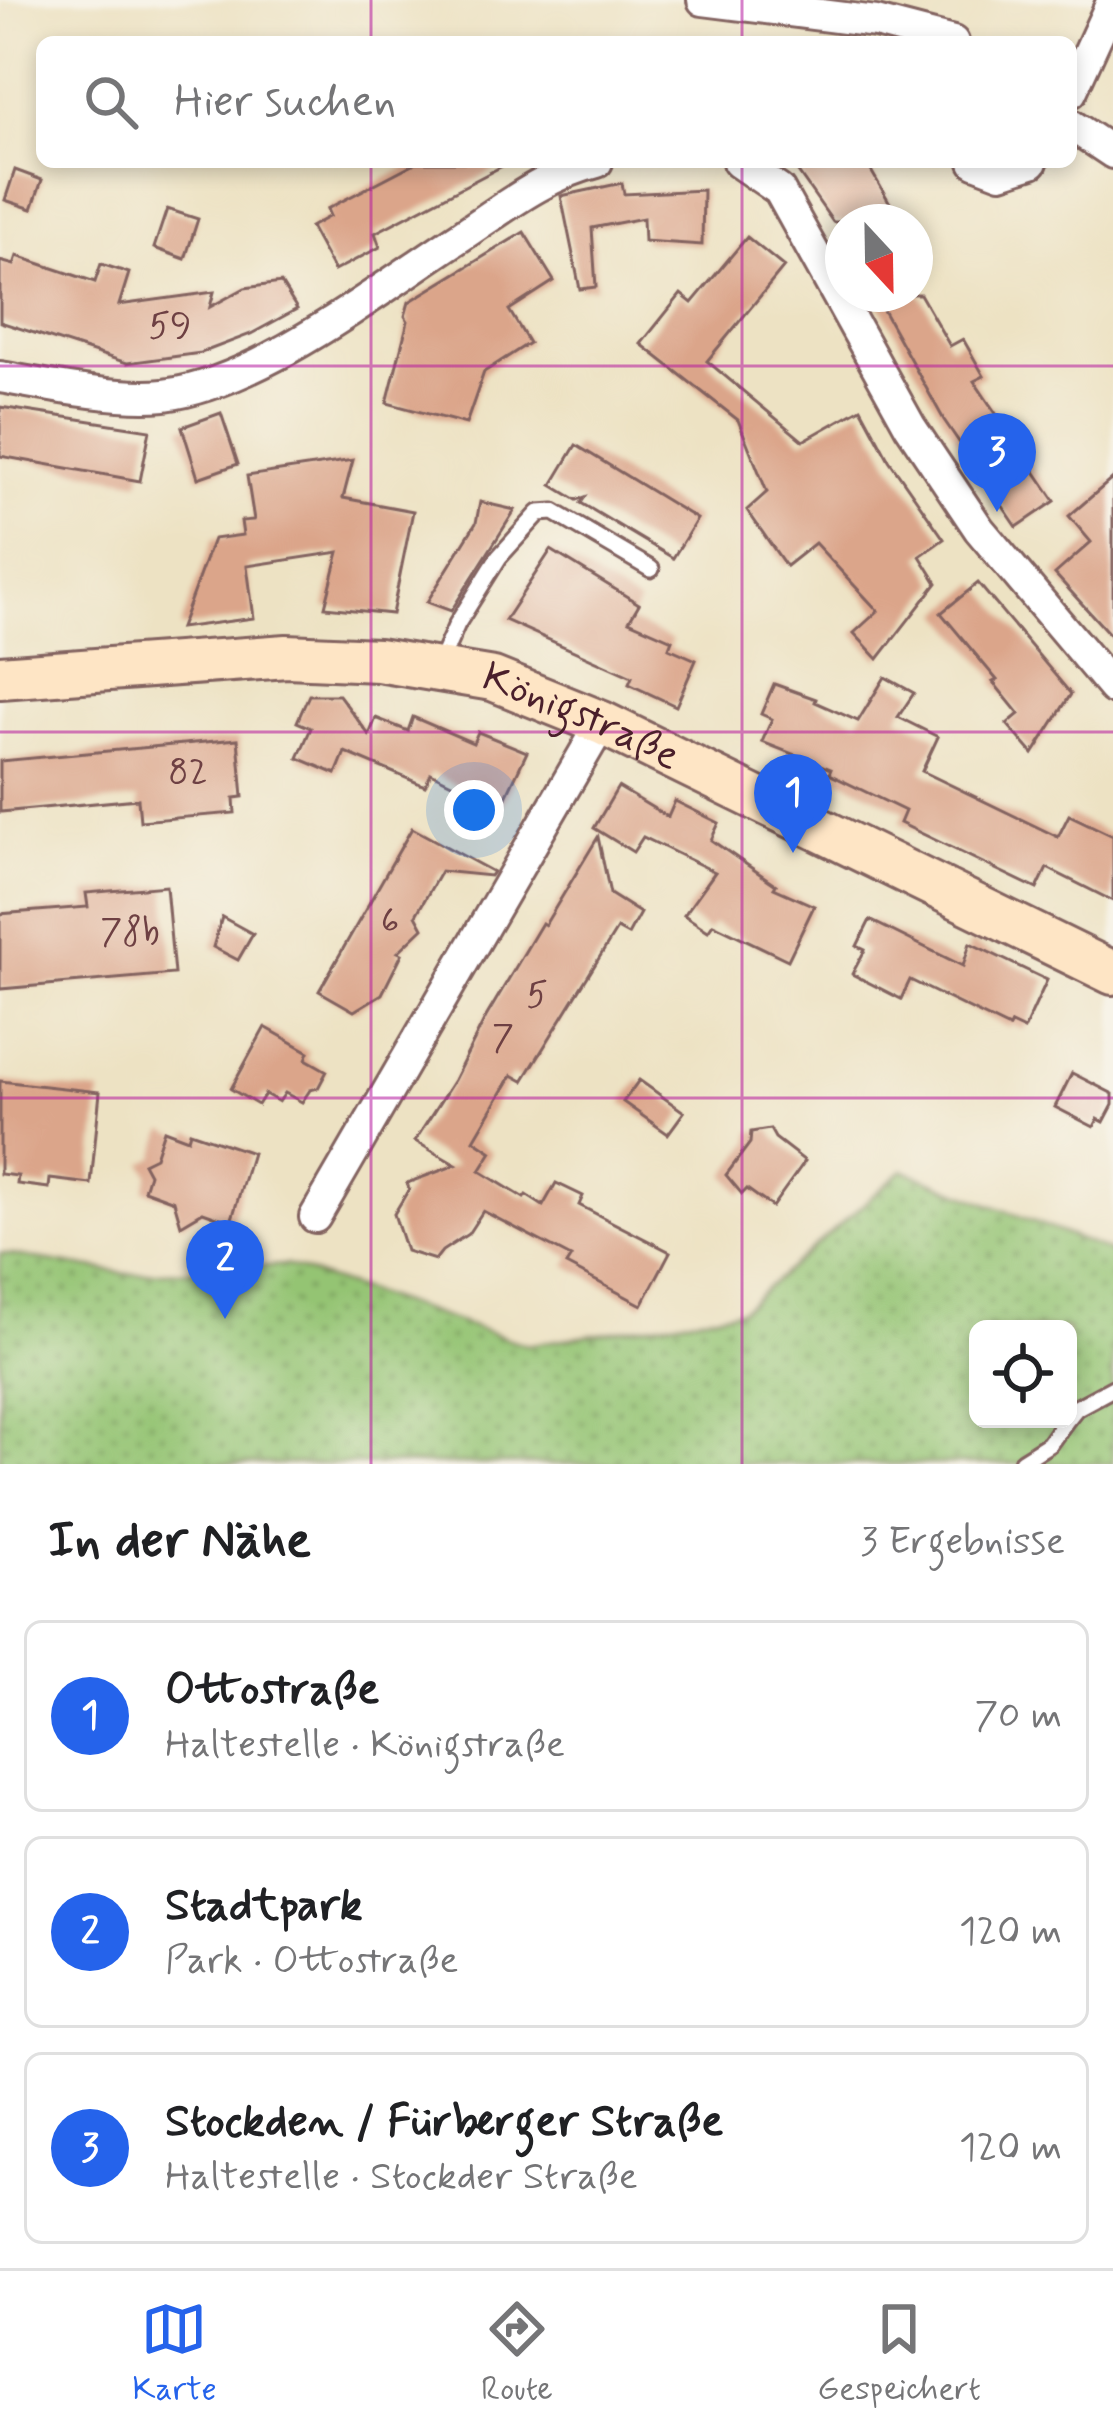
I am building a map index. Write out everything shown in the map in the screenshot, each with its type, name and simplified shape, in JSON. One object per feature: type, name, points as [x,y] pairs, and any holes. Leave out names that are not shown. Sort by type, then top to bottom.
[{"type":"main road","name":"Königstraße","points":[[0,677],[287,656],[378,660],[493,679],[602,723],[1113,973]]},
{"type":"street","points":[[703,0],[875,22],[930,36]]},
{"type":"street","points":[[1077,79],[1113,0]]},
{"type":"street","points":[[1077,129],[1113,153]]},
{"type":"street","points":[[0,377],[130,394],[163,395],[200,386],[290,347],[539,183],[580,168]]},
{"type":"street","points":[[747,168],[779,190],[910,426],[964,508],[1045,612],[1113,688]]},
{"type":"street","points":[[315,1217],[602,723]]},
{"type":"lane","points":[[437,670],[457,624],[499,557],[539,513],[554,512],[651,569]]},
{"type":"lane","points":[[1077,1407],[1113,1388]]},
{"type":"lane","points":[[1022,1461],[1049,1444],[1061,1428]]},
{"type":"green space","points":[[903,1170],[1113,1253],[1113,1464],[0,1464],[0,1253],[128,1274],[286,1265],[527,1345],[741,1310]]},
{"type":"building","points":[[406,168],[499,168],[375,233],[380,247],[334,271],[310,227],[330,216],[327,209]]},
{"type":"building","points":[[795,168],[870,168],[890,204],[825,204],[825,211]]},
{"type":"building","points":[[15,170],[42,180],[32,209],[5,200]]},
{"type":"building","points":[[622,183],[624,194],[703,190],[702,245],[644,241],[643,218],[592,228],[596,287],[580,289],[561,196]]},
{"type":"building","points":[[167,209],[198,219],[185,259],[154,248]]},
{"type":"building","points":[[524,232],[554,281],[509,310],[529,343],[484,372],[466,424],[387,403],[409,302]]},
{"type":"building","points":[[747,237],[784,267],[707,361],[803,441],[861,408],[889,460],[944,539],[920,556],[937,583],[878,659],[854,633],[878,611],[815,543],[786,566],[747,510],[767,492],[738,420],[641,344],[681,294],[692,303]]},
{"type":"building","points":[[17,256],[95,282],[101,264],[129,273],[119,305],[214,292],[210,307],[245,288],[281,283],[297,309],[201,353],[127,363],[0,322],[0,261],[14,265]]},
{"type":"building","points":[[884,312],[930,312],[950,346],[963,339],[984,376],[974,381],[1055,501],[1017,527],[944,420]]},
{"type":"building","points":[[0,407],[150,430],[140,481],[0,456]]},
{"type":"building","points":[[221,413],[238,464],[198,478],[182,427]]},
{"type":"building","points":[[576,445],[697,519],[673,558],[581,503],[585,497],[577,500],[552,485]]},
{"type":"building","points":[[353,460],[343,498],[413,511],[392,614],[325,607],[339,552],[247,566],[254,618],[180,628],[213,539],[243,535],[241,521],[254,520],[247,476]]},
{"type":"building","points":[[1113,478],[1113,638],[1055,574],[1091,542],[1069,516]]},
{"type":"building","points":[[480,502],[515,510],[451,611],[427,602],[476,523]]},
{"type":"building","points":[[551,550],[639,604],[629,621],[672,640],[669,648],[696,660],[676,706],[629,684],[632,677],[505,620]]},
{"type":"building","points":[[978,583],[1071,694],[1033,754],[1007,724],[1019,714],[993,682],[997,680],[941,613]]},
{"type":"building","points":[[885,677],[914,693],[898,717],[938,737],[922,771],[1058,837],[1069,815],[1113,836],[1113,901],[1047,868],[1037,889],[900,823],[905,811],[829,774],[831,769],[762,742],[772,719],[761,714],[774,684],[858,721]]},
{"type":"building","points":[[309,695],[339,695],[369,735],[376,718],[408,731],[413,717],[473,743],[478,732],[527,752],[501,807],[431,773],[425,786],[345,752],[336,774],[298,758],[311,728],[297,722]]},
{"type":"building","points":[[238,739],[243,797],[234,798],[235,813],[140,821],[138,799],[0,812],[0,761]]},
{"type":"building","points":[[618,787],[668,817],[675,801],[719,823],[711,840],[774,888],[814,906],[788,960],[713,924],[708,931],[684,915],[715,872],[643,837],[633,852],[594,828]]},
{"type":"building","points":[[412,828],[493,872],[490,876],[441,871],[416,915],[423,928],[398,952],[402,954],[382,994],[354,1011],[319,991]]},
{"type":"building","points":[[598,837],[610,894],[640,913],[628,935],[617,929],[523,1081],[512,1075],[474,1140],[492,1152],[480,1171],[524,1198],[543,1206],[556,1183],[583,1196],[579,1205],[670,1252],[642,1305],[566,1265],[571,1257],[483,1211],[468,1234],[435,1260],[406,1251],[394,1214],[409,1189],[407,1183],[456,1165],[415,1141],[542,923],[545,925]]},
{"type":"building","points":[[166,886],[174,974],[0,989],[0,914],[88,907],[86,893]]},
{"type":"building","points":[[222,917],[253,934],[238,960],[213,947]]},
{"type":"building","points":[[870,920],[963,966],[970,943],[1047,980],[1024,1030],[1011,1024],[1009,1028],[910,980],[901,999],[852,974],[865,950],[857,946]]},
{"type":"building","points":[[265,1027],[309,1052],[306,1059],[327,1071],[318,1088],[310,1090],[302,1102],[285,1093],[279,1102],[265,1094],[258,1105],[231,1089]]},
{"type":"building","points":[[1072,1073],[1113,1094],[1104,1122],[1098,1119],[1094,1127],[1055,1107]]},
{"type":"building","points":[[639,1080],[684,1112],[668,1134],[623,1102]]},
{"type":"building","points":[[0,1081],[100,1092],[91,1184],[50,1179],[49,1188],[17,1184],[18,1176],[0,1174]]},
{"type":"building","points":[[770,1129],[805,1161],[772,1207],[747,1189],[742,1194],[726,1175],[750,1143],[751,1132]]},
{"type":"building","points":[[164,1130],[188,1139],[190,1132],[252,1153],[231,1222],[203,1212],[181,1225],[174,1201],[144,1190],[149,1174],[143,1163],[155,1157]]},
{"type":"place","name":"Stockden / Fürberger Straße","points":[[997,512]]},
{"type":"place","name":"Ottostraße","points":[[793,853]]},
{"type":"place","name":"Stadtpark","points":[[225,1319]]}]
